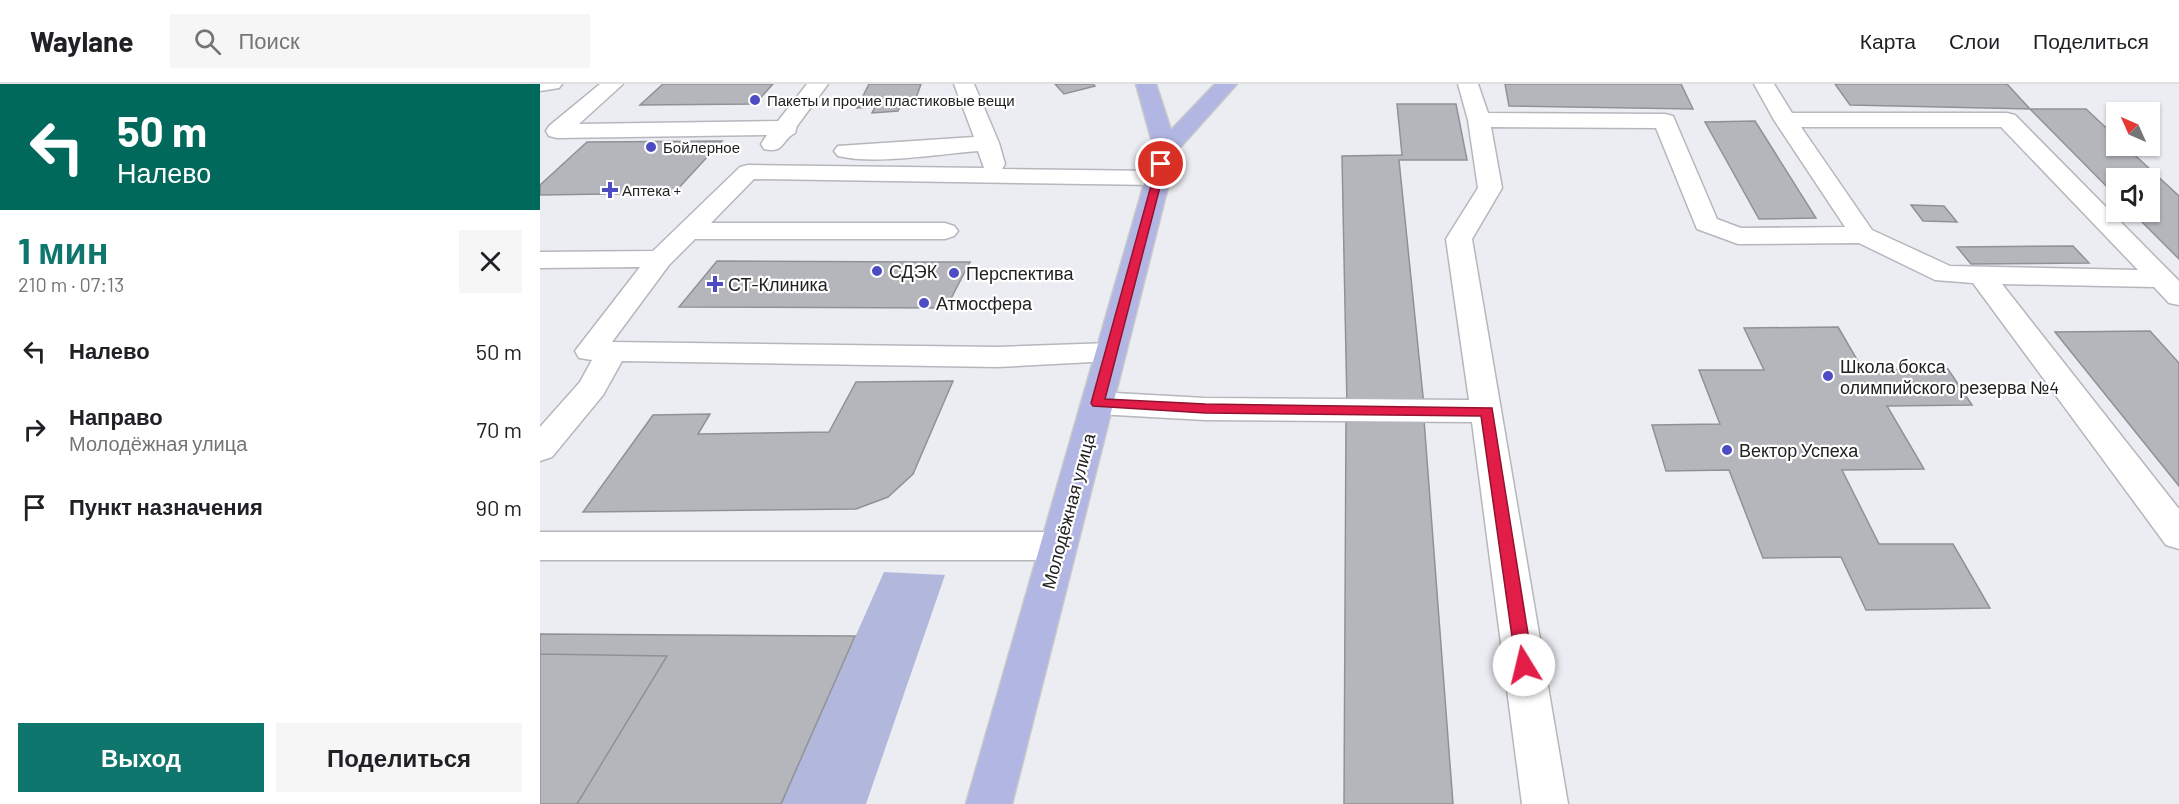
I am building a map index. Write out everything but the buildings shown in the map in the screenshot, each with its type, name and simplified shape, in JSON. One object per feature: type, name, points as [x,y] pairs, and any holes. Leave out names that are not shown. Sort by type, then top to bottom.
[{"type":"main road","points":[[1146,84],[1166,149]]},
{"type":"main road","name":"Молодёжная улица","points":[[989,804],[1166,149],[1227,84]]},
{"type":"lane","points":[[540,85],[552,84]]},
{"type":"lane","points":[[546,136],[613,84]]},
{"type":"lane","points":[[818,84],[787,128],[748,172],[660,259],[590,351],[998,357],[1110,352]]},
{"type":"lane","points":[[964,84],[988,143],[996,175]]},
{"type":"lane","points":[[1468,84],[1479,120],[1490,188],[1459,239],[1545,804]]},
{"type":"lane","points":[[1764,84],[1785,120],[1863,235]]},
{"type":"lane","points":[[1479,120],[1665,121],[1706,224],[1738,236],[1863,235],[1945,274],[2171,288]]},
{"type":"lane","points":[[1785,120],[2007,120],[2171,288]]},
{"type":"lane","points":[[546,136],[787,128]]},
{"type":"lane","points":[[768,149],[888,151],[988,143]]},
{"type":"lane","points":[[748,172],[1157,178]]},
{"type":"lane","points":[[689,231],[945,231]]},
{"type":"lane","points":[[540,260],[660,259]]},
{"type":"lane","points":[[1982,276],[2179,535]]},
{"type":"lane","points":[[540,449],[592,388],[612,351]]},
{"type":"lane","points":[[1097,403],[1205,409],[1487,411]]},
{"type":"lane","points":[[540,546],[1059,546]]},
{"type":"shaded area","points":[[884,572],[945,575],[866,804],[781,804]]},
{"type":"place","name":"Пакеты и прочие пластиковые вещи","points":[[755,100]]},
{"type":"place","name":"Бойлерное","points":[[651,147]]},
{"type":"place","name":"Аптека +","points":[[610,190]]},
{"type":"place","name":"СДЭК","points":[[877,271]]},
{"type":"place","name":"Перспектива","points":[[954,273]]},
{"type":"place","name":"СТ-Клиника","points":[[715,284]]},
{"type":"place","name":"Атмосфера","points":[[924,303]]},
{"type":"place","name":"Школа бокса олимпийского резерва №4","points":[[1828,376]]},
{"type":"place","name":"Вектор Успеха","points":[[1727,450]]},
{"type":"route","points":[[1161,164],[1097,403],[1205,409],[1487,411],[1524,665]]}]
